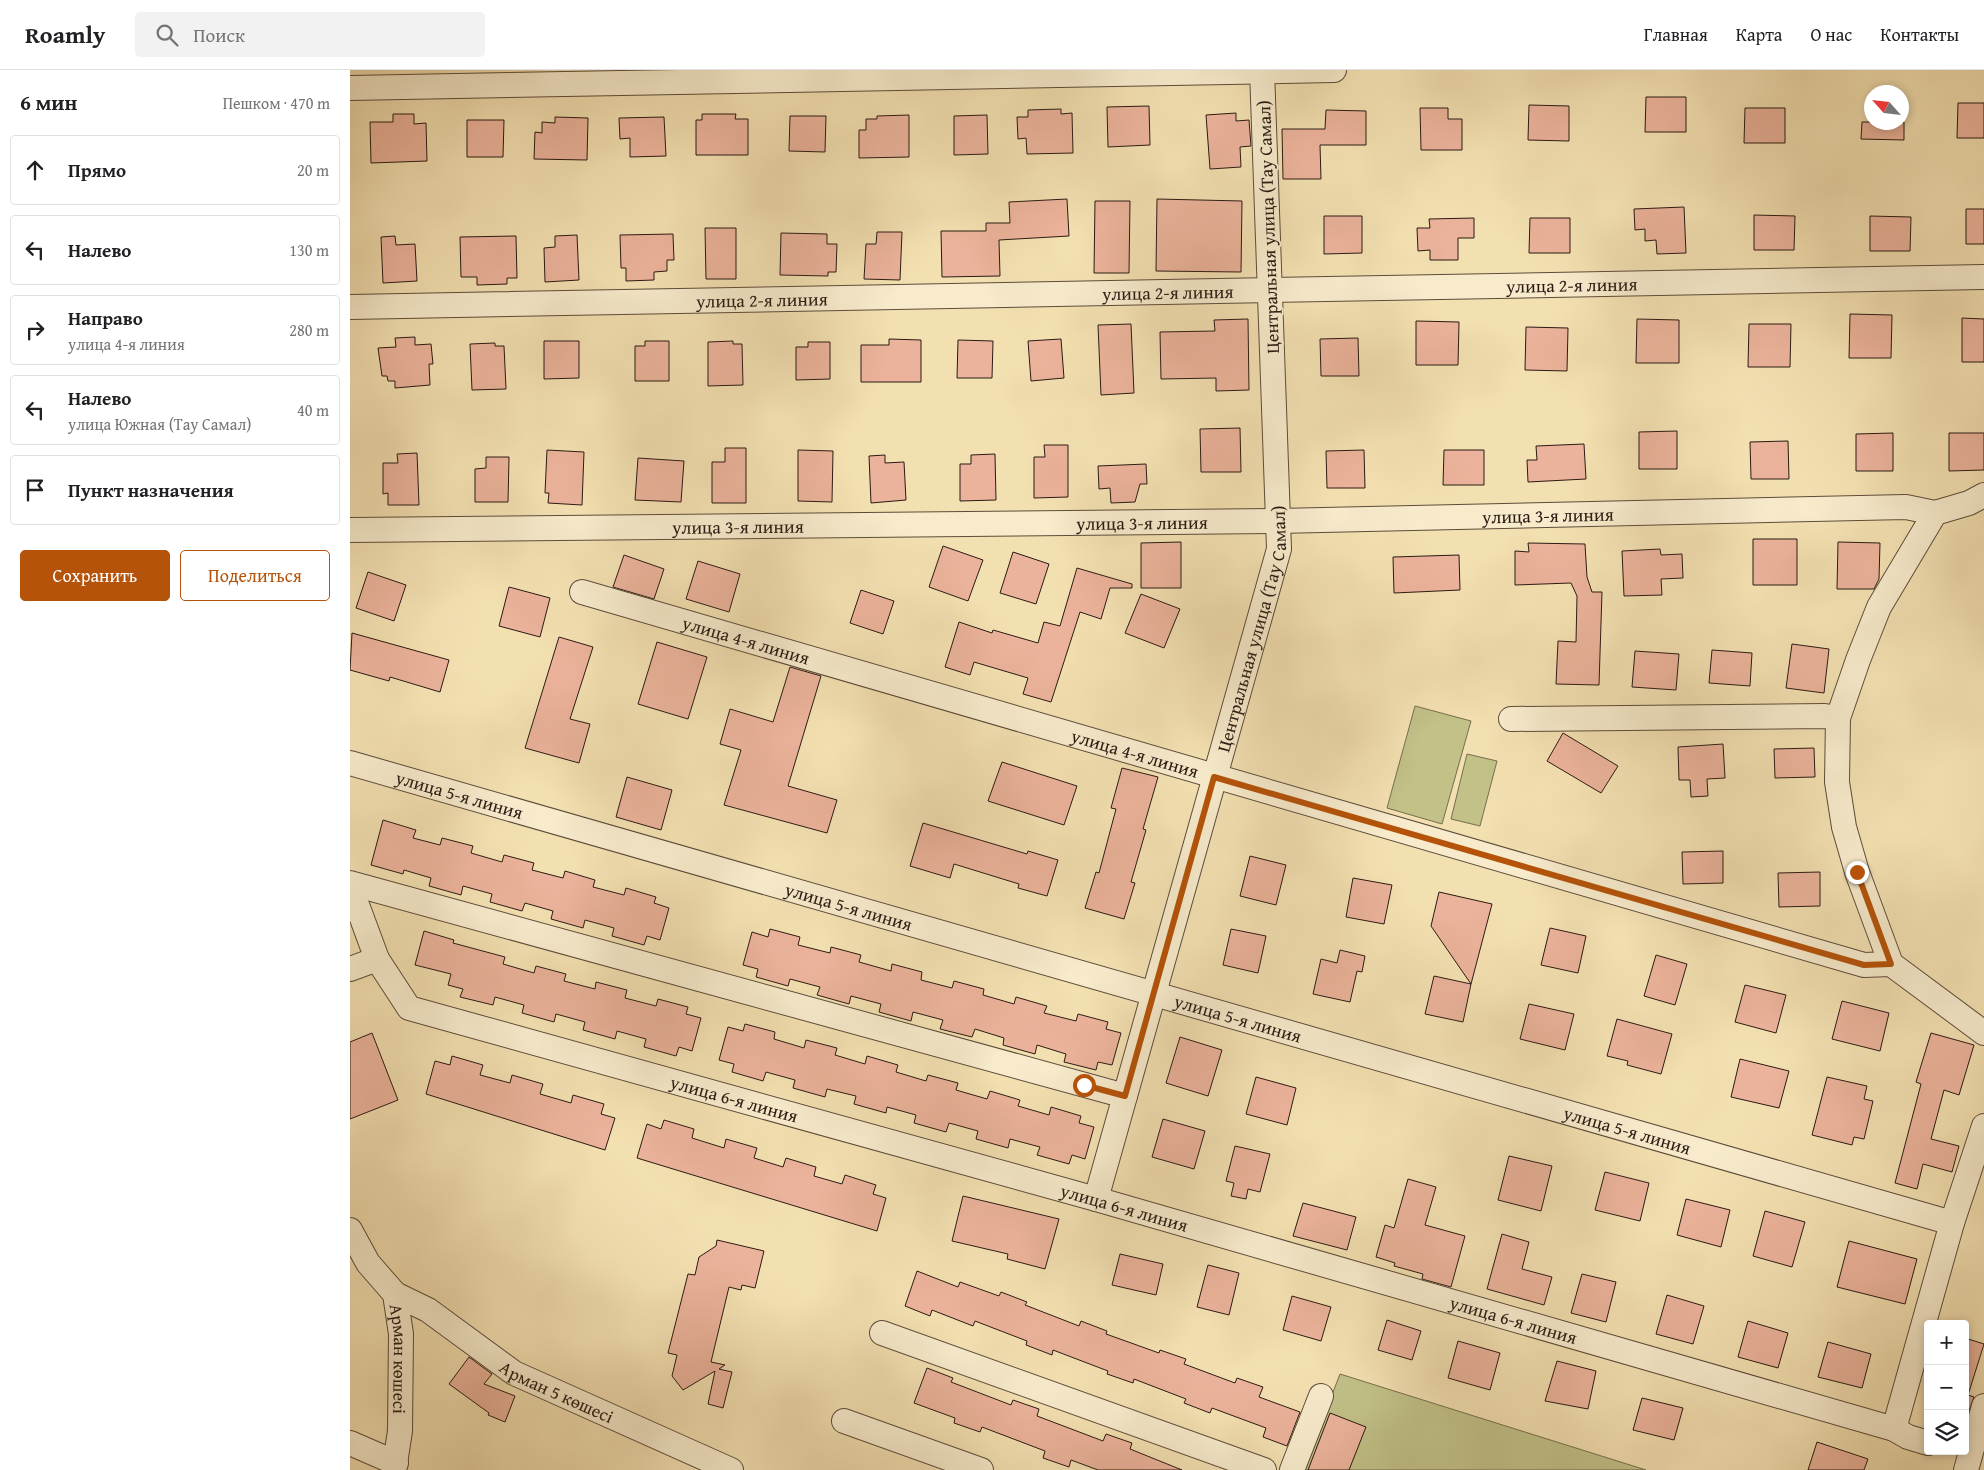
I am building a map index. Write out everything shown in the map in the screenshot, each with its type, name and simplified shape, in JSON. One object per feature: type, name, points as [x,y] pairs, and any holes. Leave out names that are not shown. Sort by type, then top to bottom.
[{"type":"street","points":[[350,88],[1334,70]]},
{"type":"street","name":"Центральная улица (Тау Самал)","points":[[1096,1199],[1279,549],[1262,71]]},
{"type":"street","name":"улица 2-я линия","points":[[350,307],[1271,292],[1984,277]]},
{"type":"street","points":[[1984,495],[1969,503],[1935,513],[1879,607],[1838,718],[1836,782],[1844,827],[1857,872],[1891,964],[1984,1033]]},
{"type":"street","name":"улица 3-я линия","points":[[350,530],[1277,521],[1906,507],[1935,513]]},
{"type":"street","name":"улица 4-я линия","points":[[582,592],[1864,965],[1891,964]]},
{"type":"street","points":[[1511,719],[1825,716],[1838,718]]},
{"type":"street","name":"улица 5-я линия","points":[[350,763],[1153,992],[1952,1223]]},
{"type":"street","points":[[350,885],[1125,1096]]},
{"type":"street","name":"улица 6-я линия","points":[[350,885],[377,959],[408,1008],[1096,1199],[1894,1428],[1908,1437],[1924,1442]]},
{"type":"street","points":[[350,969],[377,959]]},
{"type":"street","points":[[1894,1428],[1952,1223],[1984,1126]]},
{"type":"street","name":"Арман көшесі","points":[[350,1230],[368,1263],[395,1294],[401,1334],[400,1431],[395,1466]]},
{"type":"street","name":"Арман 5 көшесі","points":[[395,1294],[428,1310],[514,1373],[731,1470]]},
{"type":"street","points":[[882,1332],[1264,1470]]},
{"type":"street","points":[[1292,1470],[1321,1396]]},
{"type":"street","points":[[1963,1459],[1984,1406]]},
{"type":"street","points":[[844,1421],[981,1470]]},
{"type":"street","points":[[350,1443],[395,1466]]},
{"type":"green space","points":[[1415,706],[1471,721],[1442,824],[1387,808]]},
{"type":"green space","points":[[1467,754],[1497,761],[1480,826],[1451,819]]},
{"type":"green space","points":[[1340,1374],[1646,1470],[1303,1470]]},
{"type":"building","points":[[1646,97],[1686,97],[1686,132],[1645,132]]},
{"type":"building","points":[[1958,103],[1984,103],[1984,138],[1957,138]]},
{"type":"building","points":[[1529,105],[1569,106],[1569,141],[1528,140]]},
{"type":"building","points":[[1149,106],[1150,145],[1108,147],[1107,107]]},
{"type":"building","points":[[1420,108],[1448,108],[1448,119],[1462,119],[1462,150],[1421,150]]},
{"type":"building","points":[[1745,108],[1785,108],[1785,143],[1744,143]]},
{"type":"building","points":[[1061,109],[1061,114],[1072,113],[1073,153],[1027,154],[1026,138],[1018,139],[1017,117],[1028,117],[1028,110]]},
{"type":"building","points":[[1326,110],[1366,111],[1366,145],[1320,145],[1321,179],[1283,179],[1282,129],[1325,129]]},
{"type":"building","points":[[1236,113],[1236,121],[1249,120],[1251,146],[1240,147],[1241,167],[1210,169],[1206,115]]},
{"type":"building","points":[[393,114],[414,114],[414,124],[426,123],[427,161],[371,163],[370,122],[393,122]]},
{"type":"building","points":[[702,114],[736,114],[735,119],[748,119],[748,155],[696,155],[696,120],[702,120]]},
{"type":"building","points":[[909,115],[909,157],[859,158],[859,130],[866,130],[866,119],[877,119],[877,116]]},
{"type":"building","points":[[987,115],[988,154],[954,155],[954,116]]},
{"type":"building","points":[[790,116],[826,116],[825,152],[789,151]]},
{"type":"building","points":[[555,117],[588,118],[587,160],[534,159],[535,132],[542,133],[542,122],[555,123]]},
{"type":"building","points":[[664,117],[666,156],[630,157],[630,138],[620,139],[619,118]]},
{"type":"building","points":[[467,120],[504,120],[503,157],[467,157]]},
{"type":"building","points":[[1862,122],[1864,122],[1864,130],[1904,130],[1904,140],[1861,139]]},
{"type":"building","points":[[1067,199],[1069,236],[999,240],[1000,276],[942,277],[941,231],[986,231],[986,223],[1010,223],[1009,202]]},
{"type":"building","points":[[1157,199],[1242,201],[1241,272],[1156,271]]},
{"type":"building","points":[[1095,201],[1130,201],[1129,273],[1094,273]]},
{"type":"building","points":[[1684,207],[1686,253],[1657,254],[1656,240],[1645,241],[1645,229],[1635,230],[1634,209]]},
{"type":"building","points":[[1966,209],[1984,209],[1984,244],[1966,244]]},
{"type":"building","points":[[1754,215],[1795,216],[1794,250],[1754,250]]},
{"type":"building","points":[[1324,216],[1362,216],[1362,253],[1324,254]]},
{"type":"building","points":[[1870,216],[1911,217],[1910,251],[1870,251]]},
{"type":"building","points":[[1474,218],[1474,238],[1458,238],[1458,260],[1430,260],[1430,250],[1418,251],[1417,228],[1430,228],[1429,219]]},
{"type":"building","points":[[1530,218],[1570,218],[1570,253],[1529,253]]},
{"type":"building","points":[[705,228],[736,228],[736,279],[706,279]]},
{"type":"building","points":[[877,232],[902,232],[900,280],[864,279],[866,244],[876,244]]},
{"type":"building","points":[[781,233],[827,234],[827,244],[837,244],[836,272],[828,272],[828,276],[780,275]]},
{"type":"building","points":[[673,234],[674,260],[667,260],[667,271],[654,272],[654,280],[626,281],[626,268],[621,268],[620,235]]},
{"type":"building","points":[[577,235],[579,280],[545,282],[544,248],[555,247],[555,236]]},
{"type":"building","points":[[395,236],[396,245],[415,244],[417,281],[383,283],[381,237]]},
{"type":"building","points":[[516,236],[517,278],[507,278],[507,284],[477,285],[477,277],[461,277],[460,237]]},
{"type":"building","points":[[1850,314],[1892,315],[1891,358],[1849,358]]},
{"type":"building","points":[[1962,318],[1984,319],[1984,362],[1962,362]]},
{"type":"building","points":[[1248,319],[1249,390],[1216,391],[1216,378],[1161,379],[1160,332],[1215,331],[1214,320]]},
{"type":"building","points":[[1637,319],[1679,320],[1679,363],[1636,363]]},
{"type":"building","points":[[1416,321],[1459,322],[1458,365],[1416,365]]},
{"type":"building","points":[[1131,324],[1134,393],[1101,395],[1098,325]]},
{"type":"building","points":[[1749,324],[1791,324],[1790,367],[1748,367]]},
{"type":"building","points":[[1526,327],[1568,328],[1567,371],[1525,370]]},
{"type":"building","points":[[415,337],[415,345],[431,344],[433,364],[429,364],[430,385],[395,388],[395,381],[388,381],[387,376],[382,376],[378,348],[396,347],[395,338]]},
{"type":"building","points":[[1358,338],[1359,376],[1321,376],[1320,339]]},
{"type":"building","points":[[889,339],[921,340],[921,382],[861,382],[861,345],[889,345]]},
{"type":"building","points":[[1061,339],[1064,378],[1031,381],[1028,341]]},
{"type":"building","points":[[958,340],[993,341],[992,378],[957,378]]},
{"type":"building","points":[[544,341],[579,341],[579,378],[544,379]]},
{"type":"building","points":[[645,341],[669,341],[669,381],[635,381],[635,346],[645,346]]},
{"type":"building","points":[[733,341],[733,344],[742,344],[743,385],[708,386],[708,342]]},
{"type":"building","points":[[808,342],[830,342],[830,379],[796,380],[796,347],[808,347]]},
{"type":"building","points":[[495,343],[495,346],[504,346],[506,389],[472,390],[470,344]]},
{"type":"building","points":[[1240,428],[1241,472],[1201,472],[1200,429]]},
{"type":"building","points":[[1677,431],[1677,469],[1639,469],[1639,432]]},
{"type":"building","points":[[1893,433],[1893,471],[1856,471],[1856,434]]},
{"type":"building","points":[[1949,433],[1984,433],[1984,470],[1949,471]]},
{"type":"building","points":[[1788,441],[1789,479],[1751,479],[1750,442]]},
{"type":"building","points":[[1584,444],[1586,479],[1528,482],[1527,460],[1537,460],[1536,446]]},
{"type":"building","points":[[1044,445],[1068,445],[1068,497],[1034,498],[1034,457],[1045,457]]},
{"type":"building","points":[[725,448],[746,448],[746,503],[712,503],[712,462],[725,462]]},
{"type":"building","points":[[547,450],[584,452],[582,505],[548,503],[549,493],[545,493]]},
{"type":"building","points":[[798,450],[833,451],[832,502],[798,501]]},
{"type":"building","points":[[1364,450],[1365,488],[1327,488],[1326,451]]},
{"type":"building","points":[[1444,450],[1484,450],[1484,485],[1443,485]]},
{"type":"building","points":[[417,453],[419,505],[388,505],[388,493],[383,494],[383,463],[398,463],[397,454]]},
{"type":"building","points":[[995,454],[996,500],[960,501],[960,464],[971,464],[971,455]]},
{"type":"building","points":[[885,455],[885,463],[904,462],[906,500],[871,503],[869,456]]},
{"type":"building","points":[[486,457],[509,457],[508,502],[475,502],[475,469],[486,468]]},
{"type":"building","points":[[638,458],[684,461],[681,502],[635,500]]},
{"type":"building","points":[[1146,464],[1147,484],[1140,484],[1135,502],[1111,503],[1110,488],[1099,489],[1098,466]]},
{"type":"building","points":[[1753,539],[1797,539],[1797,585],[1753,585]]},
{"type":"building","points":[[1181,542],[1181,588],[1141,588],[1141,543]]},
{"type":"building","points":[[1838,542],[1880,543],[1879,579],[1874,589],[1837,589]]},
{"type":"building","points":[[1528,543],[1585,544],[1587,577],[1592,592],[1602,592],[1599,685],[1556,684],[1558,641],[1576,642],[1577,596],[1571,583],[1515,585],[1515,551],[1529,552]]},
{"type":"building","points":[[943,546],[983,560],[968,601],[929,587]]},
{"type":"building","points":[[1660,549],[1661,555],[1682,554],[1683,578],[1661,579],[1662,595],[1624,596],[1622,551]]},
{"type":"building","points":[[1013,552],[1049,564],[1036,604],[1000,593]]},
{"type":"building","points":[[624,555],[664,569],[654,599],[613,587]]},
{"type":"building","points":[[1459,555],[1460,590],[1394,593],[1393,557]]},
{"type":"building","points":[[698,561],[740,574],[729,612],[686,599]]},
{"type":"building","points":[[1077,568],[1132,584],[1132,588],[1110,588],[1101,619],[1080,612],[1051,702],[1023,694],[1028,678],[974,662],[970,675],[945,667],[959,622],[992,633],[993,630],[1038,643],[1044,622],[1060,626]]},
{"type":"building","points":[[368,572],[406,585],[394,621],[356,608]]},
{"type":"building","points":[[509,587],[550,598],[540,637],[499,626]]},
{"type":"building","points":[[861,590],[894,601],[883,634],[850,623]]},
{"type":"building","points":[[1141,594],[1180,609],[1164,648],[1125,633]]},
{"type":"building","points":[[352,633],[449,660],[440,692],[390,677],[389,681],[350,670]]},
{"type":"building","points":[[559,637],[593,647],[570,719],[590,724],[579,763],[525,748]]},
{"type":"building","points":[[657,642],[707,657],[688,719],[638,704]]},
{"type":"building","points":[[1792,644],[1829,649],[1824,693],[1786,688]]},
{"type":"building","points":[[1712,650],[1752,653],[1750,686],[1709,683]]},
{"type":"building","points":[[1635,651],[1679,654],[1676,690],[1632,687]]},
{"type":"building","points":[[790,667],[821,676],[788,786],[837,800],[827,833],[724,805],[741,750],[720,744],[730,709],[773,722]]},
{"type":"building","points":[[1563,733],[1618,766],[1601,793],[1547,761]]},
{"type":"building","points":[[1723,744],[1725,778],[1707,779],[1708,796],[1691,797],[1690,780],[1679,780],[1678,747]]},
{"type":"building","points":[[1814,748],[1815,777],[1775,778],[1774,749]]},
{"type":"building","points":[[1002,762],[1077,786],[1064,825],[988,801]]},
{"type":"building","points":[[1122,768],[1158,777],[1143,829],[1146,830],[1131,882],[1135,883],[1124,919],[1085,908],[1096,872],[1099,873],[1116,809],[1111,808]]},
{"type":"building","points":[[627,777],[672,790],[661,830],[616,817]]},
{"type":"building","points":[[383,820],[416,830],[413,838],[440,845],[442,838],[473,846],[471,853],[502,862],[504,855],[534,863],[532,870],[563,878],[565,871],[595,880],[593,887],[624,895],[626,888],[656,897],[654,903],[669,908],[660,940],[647,936],[644,945],[612,936],[614,928],[585,920],[583,928],[551,919],[553,911],[525,903],[522,911],[490,902],[492,894],[463,886],[461,895],[429,886],[431,878],[404,870],[403,874],[371,865]]},
{"type":"building","points":[[923,823],[1027,854],[1028,851],[1058,860],[1047,896],[1018,888],[1019,884],[954,864],[950,878],[910,866]]},
{"type":"building","points":[[1723,851],[1723,883],[1683,884],[1682,852]]},
{"type":"building","points":[[1250,856],[1286,865],[1276,905],[1240,896]]},
{"type":"building","points":[[1820,872],[1820,906],[1779,907],[1778,873]]},
{"type":"building","points":[[1353,878],[1392,885],[1384,924],[1346,917]]},
{"type":"building","points":[[1439,892],[1492,904],[1471,984],[1431,926]]},
{"type":"building","points":[[1550,928],[1586,936],[1578,973],[1541,965]]},
{"type":"building","points":[[770,929],[800,937],[798,945],[830,953],[831,947],[861,955],[859,962],[891,971],[892,964],[922,972],[921,980],[952,988],[954,981],[984,989],[983,995],[1014,1004],[1016,997],[1047,1006],[1044,1013],[1076,1021],[1078,1014],[1108,1022],[1106,1029],[1121,1033],[1112,1065],[1098,1062],[1096,1070],[1064,1062],[1066,1054],[1037,1045],[1035,1054],[1003,1045],[1004,1038],[975,1029],[972,1037],[940,1029],[943,1020],[913,1012],[911,1021],[879,1012],[881,1004],[851,996],[849,1004],[817,995],[820,987],[790,979],[788,986],[756,977],[758,969],[743,965],[752,932],[768,937]]},
{"type":"building","points":[[1231,929],[1266,936],[1258,973],[1223,965]]},
{"type":"building","points":[[424,931],[454,940],[453,943],[505,957],[503,964],[534,973],[536,966],[566,974],[564,981],[595,989],[596,982],[627,990],[625,998],[656,1006],[658,999],[688,1007],[686,1014],[701,1018],[692,1051],[679,1047],[676,1056],[644,1047],[646,1039],[617,1031],[615,1039],[583,1030],[585,1022],[556,1014],[554,1022],[522,1013],[524,1005],[495,997],[493,1005],[460,997],[463,989],[448,985],[451,974],[415,965]]},
{"type":"building","points":[[1340,950],[1365,956],[1362,972],[1357,971],[1350,1002],[1313,994],[1321,959],[1337,963]]},
{"type":"building","points":[[1656,955],[1687,964],[1675,1005],[1644,996]]},
{"type":"building","points":[[1434,976],[1471,984],[1463,1022],[1425,1014]]},
{"type":"building","points":[[1745,985],[1786,995],[1776,1033],[1735,1022]]},
{"type":"building","points":[[1842,1001],[1889,1013],[1880,1051],[1832,1039]]},
{"type":"building","points":[[1529,1004],[1574,1014],[1565,1050],[1520,1039]]},
{"type":"building","points":[[1617,1019],[1672,1034],[1661,1074],[1627,1065],[1628,1061],[1607,1056]]},
{"type":"building","points":[[745,1024],[775,1032],[774,1039],[804,1048],[806,1040],[837,1048],[835,1055],[865,1064],[867,1056],[898,1065],[896,1072],[926,1081],[928,1075],[958,1083],[956,1090],[987,1099],[990,1091],[1020,1100],[1018,1106],[1049,1115],[1051,1107],[1081,1116],[1079,1123],[1094,1127],[1085,1159],[1072,1155],[1069,1164],[1037,1155],[1040,1147],[1010,1139],[1008,1148],[976,1139],[978,1131],[949,1123],[946,1132],[914,1123],[916,1115],[887,1107],[886,1113],[854,1104],[856,1096],[827,1089],[825,1097],[793,1088],[795,1080],[766,1072],[763,1081],[732,1072],[734,1064],[719,1060],[728,1027],[743,1031]]},
{"type":"building","points":[[372,1033],[398,1100],[350,1119],[350,1042]]},
{"type":"building","points":[[1931,1033],[1974,1045],[1959,1095],[1944,1090],[1931,1139],[1959,1146],[1952,1172],[1923,1164],[1917,1189],[1895,1183],[1921,1084],[1916,1082]]},
{"type":"building","points":[[1180,1037],[1222,1050],[1208,1096],[1166,1083]]},
{"type":"building","points":[[452,1056],[483,1065],[480,1075],[510,1083],[512,1075],[543,1084],[540,1094],[571,1103],[573,1095],[604,1104],[601,1114],[615,1118],[605,1150],[426,1094],[435,1061],[450,1065]]},
{"type":"building","points":[[1740,1059],[1789,1071],[1779,1108],[1731,1097]]},
{"type":"building","points":[[1256,1077],[1296,1088],[1287,1125],[1246,1114]]},
{"type":"building","points":[[1827,1077],[1867,1086],[1864,1099],[1873,1101],[1864,1139],[1854,1137],[1852,1145],[1812,1135]]},
{"type":"building","points":[[1163,1119],[1205,1131],[1194,1169],[1152,1157]]},
{"type":"building","points":[[664,1120],[694,1129],[692,1138],[724,1148],[726,1139],[757,1148],[754,1158],[783,1167],[786,1158],[816,1167],[814,1176],[842,1184],[845,1175],[876,1185],[873,1194],[886,1198],[877,1231],[637,1158],[647,1124],[661,1129]]},
{"type":"building","points":[[1235,1146],[1270,1154],[1260,1192],[1248,1189],[1246,1199],[1231,1196],[1234,1183],[1226,1181]]},
{"type":"building","points":[[1509,1156],[1552,1166],[1541,1211],[1498,1200]]},
{"type":"building","points":[[1605,1172],[1649,1183],[1640,1221],[1595,1210]]},
{"type":"building","points":[[1408,1179],[1436,1187],[1425,1225],[1465,1236],[1451,1287],[1422,1279],[1423,1274],[1394,1266],[1395,1263],[1376,1257],[1385,1225],[1394,1228]]},
{"type":"building","points":[[963,1196],[1059,1219],[1045,1269],[1007,1259],[1008,1254],[952,1241]]},
{"type":"building","points":[[1686,1199],[1730,1210],[1721,1247],[1677,1235]]},
{"type":"building","points":[[1303,1203],[1356,1217],[1347,1250],[1293,1236]]},
{"type":"building","points":[[1765,1211],[1805,1222],[1792,1267],[1753,1256]]},
{"type":"building","points":[[1502,1234],[1529,1242],[1522,1269],[1552,1277],[1544,1305],[1487,1289]]},
{"type":"building","points":[[717,1240],[764,1251],[755,1288],[742,1285],[741,1290],[729,1287],[711,1362],[725,1365],[719,1369],[732,1372],[723,1408],[708,1404],[715,1371],[683,1390],[672,1376],[677,1355],[668,1353],[688,1274],[695,1275],[699,1257],[716,1246]]},
{"type":"building","points":[[1849,1241],[1917,1259],[1905,1304],[1837,1287]]},
{"type":"building","points":[[1120,1254],[1163,1264],[1156,1295],[1112,1285]]},
{"type":"building","points":[[1208,1265],[1239,1273],[1229,1315],[1197,1307]]},
{"type":"building","points":[[917,1271],[958,1287],[960,1282],[999,1296],[1001,1292],[1027,1302],[1025,1305],[1079,1326],[1081,1321],[1107,1331],[1106,1334],[1159,1353],[1160,1350],[1186,1359],[1184,1364],[1235,1383],[1237,1378],[1263,1387],[1259,1397],[1300,1412],[1287,1446],[1263,1437],[1266,1428],[1212,1408],[1210,1413],[1184,1403],[1186,1399],[1134,1379],[1133,1383],[1107,1374],[1108,1371],[1053,1350],[1052,1355],[1026,1345],[1027,1341],[975,1321],[973,1326],[932,1310],[930,1316],[905,1306]]},
{"type":"building","points":[[1582,1274],[1616,1282],[1606,1322],[1571,1313]]},
{"type":"building","points":[[1667,1295],[1704,1306],[1693,1344],[1656,1334]]},
{"type":"building","points":[[1292,1296],[1331,1307],[1321,1341],[1283,1330]]},
{"type":"building","points":[[1387,1320],[1421,1331],[1412,1360],[1378,1350]]},
{"type":"building","points":[[1748,1321],[1788,1333],[1778,1368],[1738,1357]]},
{"type":"building","points":[[1969,1339],[1984,1344],[1969,1392]]},
{"type":"building","points":[[1458,1341],[1500,1353],[1490,1390],[1448,1378]]},
{"type":"building","points":[[1828,1342],[1871,1354],[1862,1388],[1818,1377]]},
{"type":"building","points":[[469,1357],[492,1374],[484,1384],[515,1396],[505,1422],[488,1415],[489,1413],[449,1384]]},
{"type":"building","points":[[1557,1361],[1596,1371],[1588,1409],[1545,1401]]},
{"type":"building","points":[[927,1368],[953,1378],[951,1382],[1011,1405],[1013,1400],[1039,1409],[1037,1416],[1103,1441],[1106,1434],[1132,1443],[1130,1449],[1182,1470],[1098,1470],[1071,1460],[1069,1467],[1043,1458],[1045,1451],[982,1427],[980,1432],[954,1423],[955,1418],[914,1403]]},
{"type":"building","points":[[1969,1395],[1974,1397],[1969,1411]]},
{"type":"building","points":[[1642,1398],[1683,1408],[1674,1440],[1633,1430]]},
{"type":"building","points":[[1330,1413],[1366,1427],[1349,1470],[1308,1470]]},
{"type":"building","points":[[1817,1442],[1868,1459],[1864,1470],[1808,1470]]},
{"type":"route","points":[[1084,1085],[1125,1096],[1214,777],[1864,965],[1891,964],[1857,872]]}]
